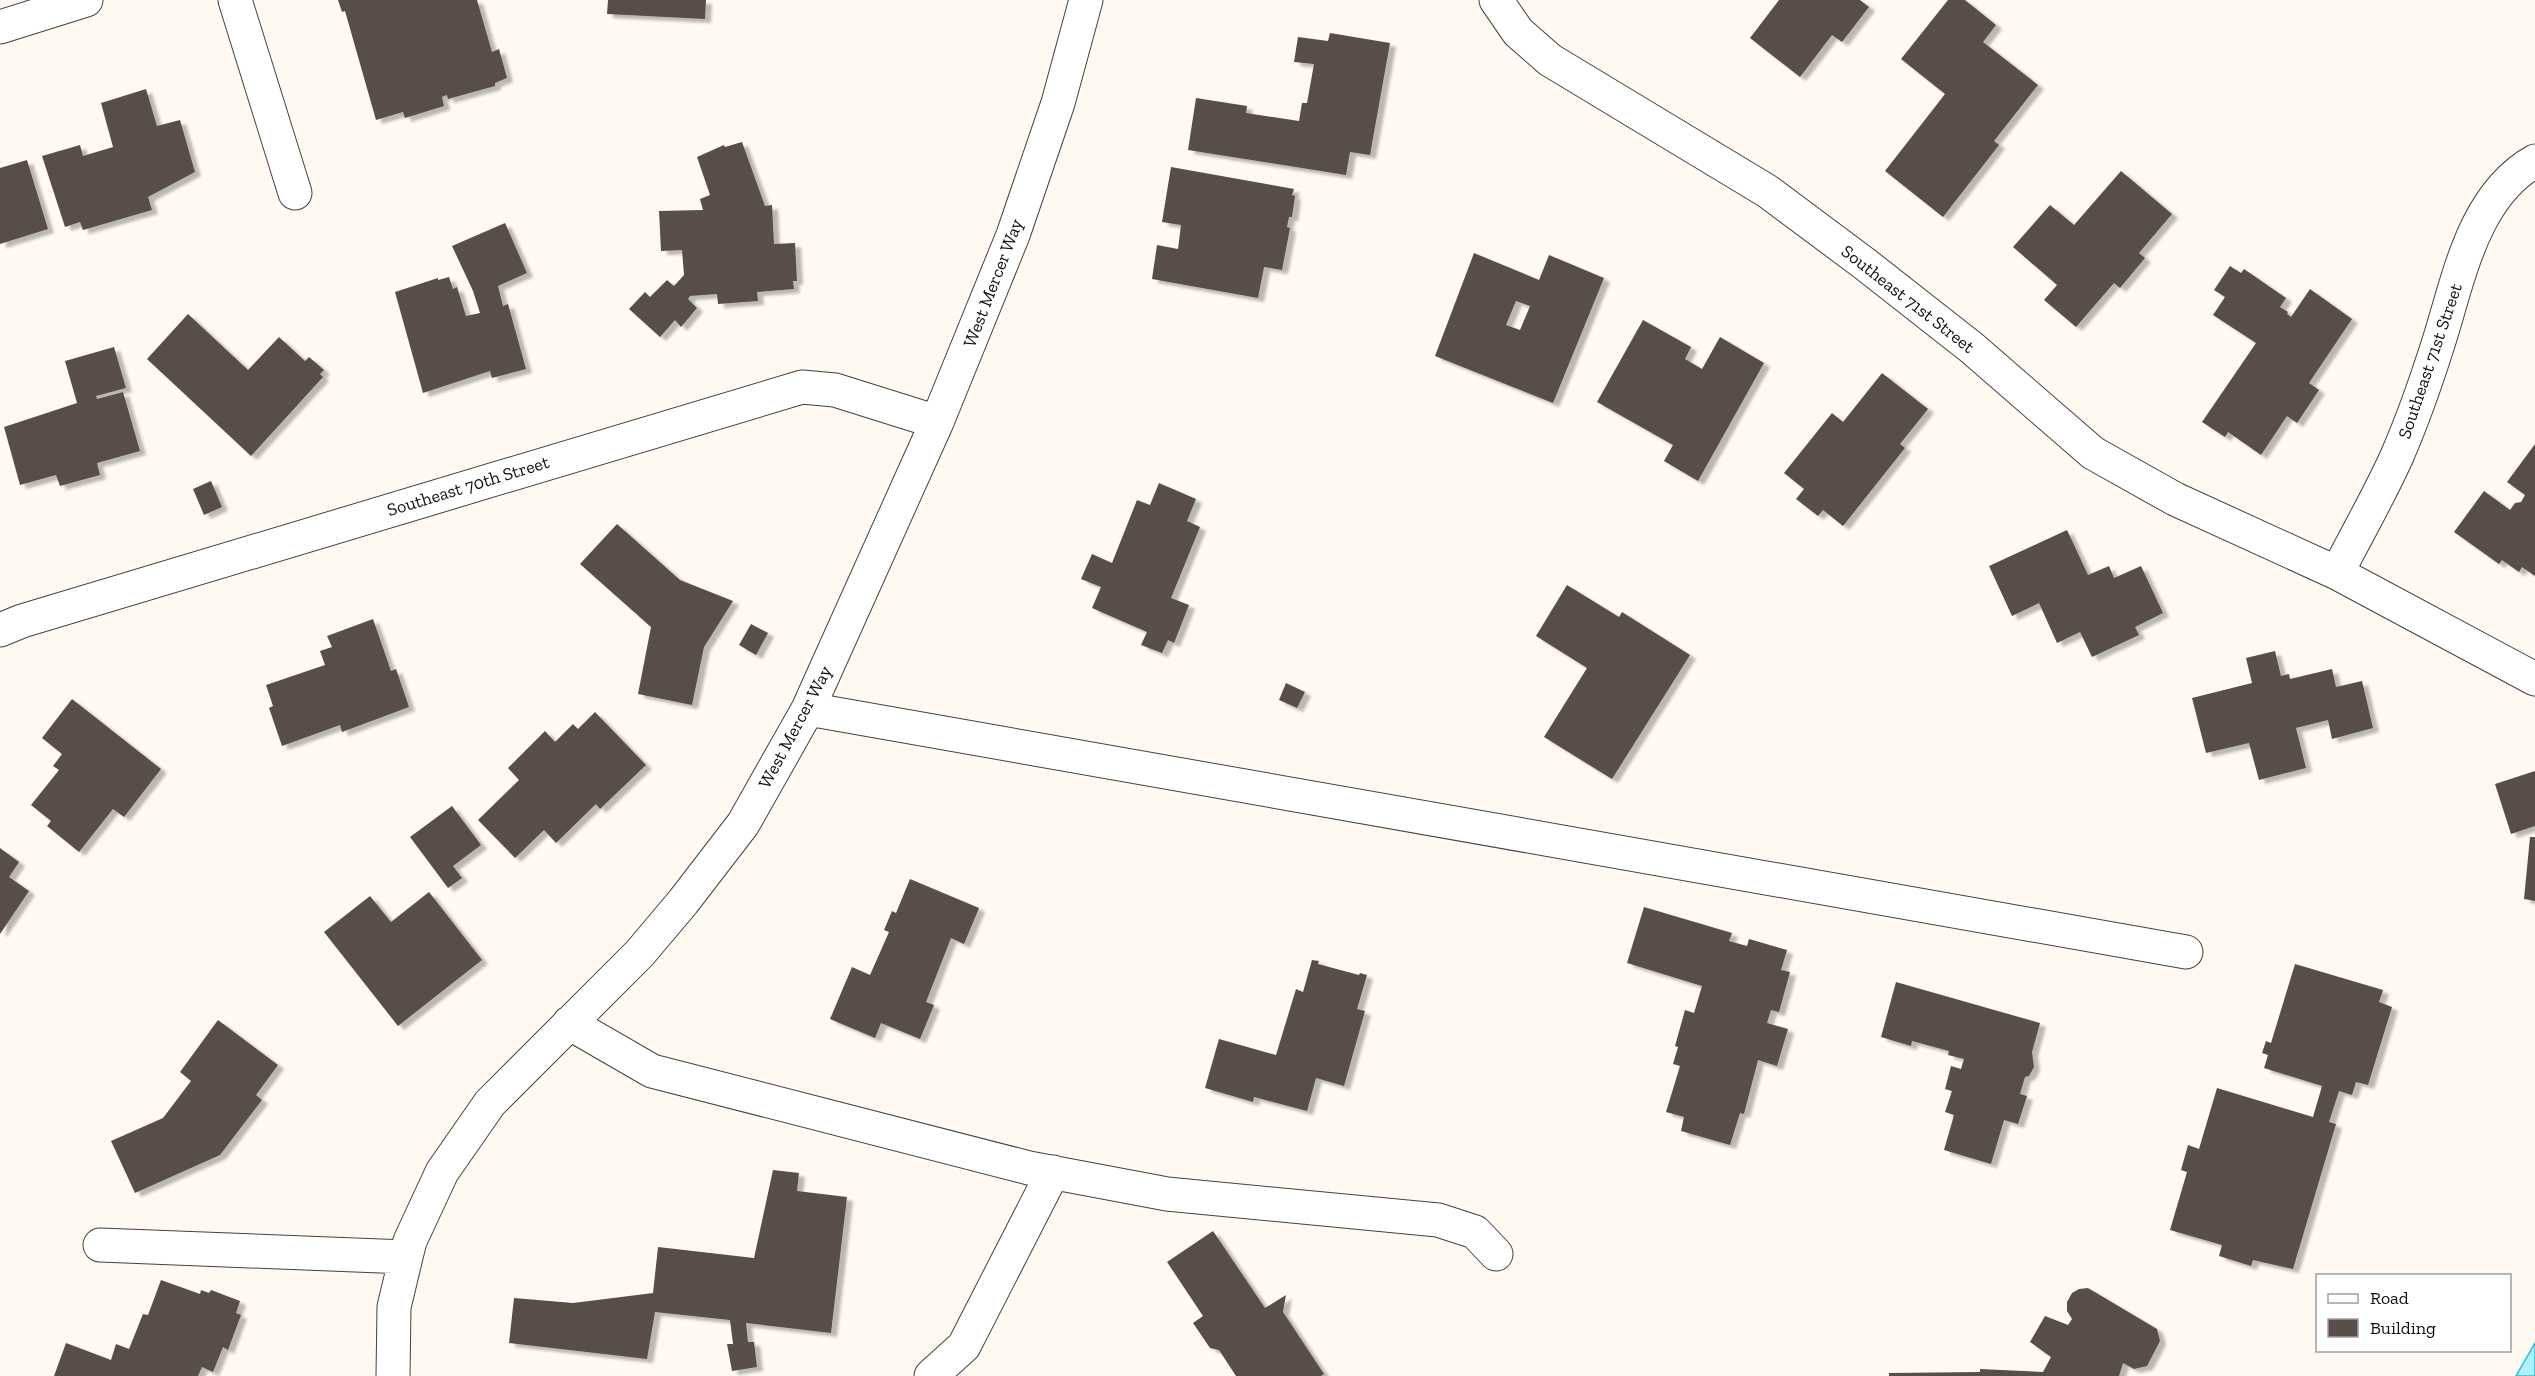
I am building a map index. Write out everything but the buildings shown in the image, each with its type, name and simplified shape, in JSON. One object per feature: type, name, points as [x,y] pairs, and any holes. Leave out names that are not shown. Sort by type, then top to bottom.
[{"type":"street","points":[[0,27],[86,0]]},
{"type":"street","points":[[235,0],[295,193]]},
{"type":"street","name":"West Mercer Way","points":[[393,1376],[394,1307],[410,1241],[441,1172],[490,1103],[640,953],[710,867],[742,824],[808,709],[937,422],[1012,236],[1058,103],[1086,0]]},
{"type":"street","name":"Southeast 71st Street","points":[[1496,0],[1518,32],[1550,60],[1767,191],[1972,348],[2093,453],[2175,499],[2337,573],[2535,679]]},
{"type":"street","name":"Southeast 71st Street","points":[[2337,573],[2397,455],[2431,366],[2473,234],[2496,196],[2525,166],[2535,161]]},
{"type":"street","name":"Southeast 70th Street","points":[[0,630],[56,610],[802,387],[835,390],[937,422]]},
{"type":"street","points":[[808,709],[2186,952]]},
{"type":"street","points":[[569,1023],[652,1071],[1053,1172],[1167,1194],[1438,1220],[1475,1232],[1496,1254]]},
{"type":"street","points":[[930,1376],[964,1346],[1053,1172]]},
{"type":"street","points":[[100,1245],[406,1257]]},
{"type":"water","points":[[2535,1343],[2535,1376],[2516,1376]]}]
